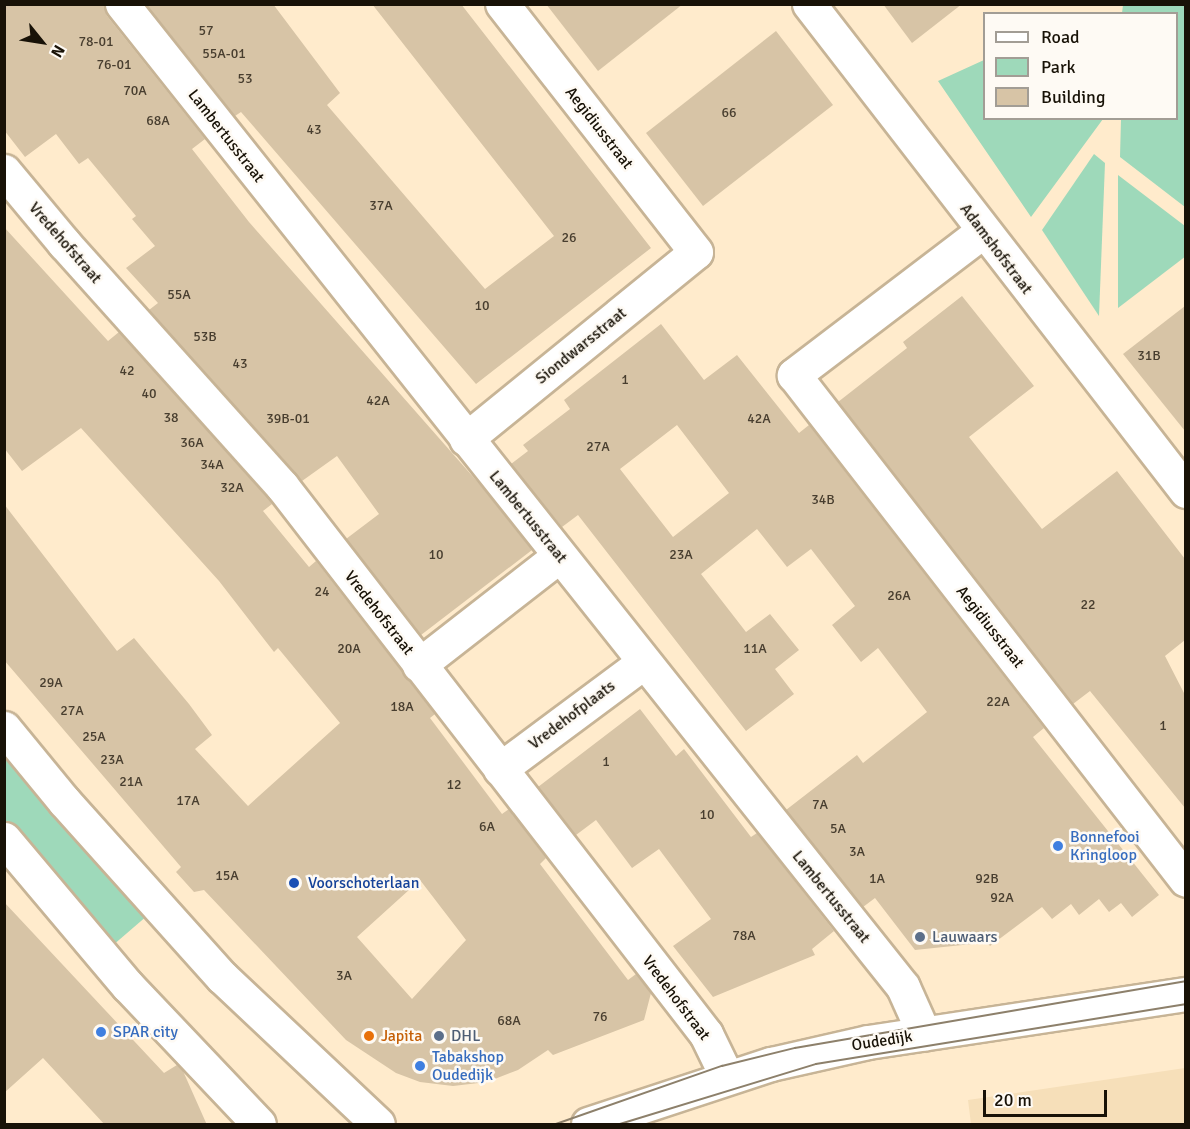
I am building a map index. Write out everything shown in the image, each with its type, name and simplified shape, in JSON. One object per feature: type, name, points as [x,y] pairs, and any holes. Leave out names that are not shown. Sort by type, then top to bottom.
[{"type":"street","name":"Lambertusstraat","points":[[122,4],[465,439],[903,987],[924,1034]]},
{"type":"street","name":"Aegidiusstraat","points":[[502,4],[696,252]]},
{"type":"street","name":"Adamshofstraat","points":[[809,4],[1185,491]]},
{"type":"street","name":"Vredehofstraat","points":[[4,171],[64,243],[282,486],[706,1034],[727,1077]]},
{"type":"street","name":"Aegidiusstraat","points":[[983,231],[795,375],[1185,880]]},
{"type":"street","name":"Siondwarsstraat","points":[[465,439],[696,252]]},
{"type":"street","points":[[419,665],[559,556]]},
{"type":"street","name":"Vredehofplaats","points":[[500,769],[644,662]]},
{"type":"street","points":[[4,728],[64,801],[222,976],[378,1125]]},
{"type":"street","points":[[4,839],[128,986],[259,1125]]},
{"type":"street","name":"Oudedijk","points":[[588,1125],[727,1077],[868,1041],[1185,994]]},
{"type":"shaded area","points":[[1185,1068],[1185,1124],[971,1124],[968,1100]]},
{"type":"green space","points":[[1123,5],[1185,5],[1185,207],[1120,157],[1121,120],[1178,120],[1178,12],[1122,12]]},
{"type":"green space","points":[[983,60],[983,120],[1102,120],[1031,217],[938,81]]},
{"type":"green space","points":[[1094,154],[1105,163],[1099,316],[1042,230]]},
{"type":"green space","points":[[1118,175],[1185,226],[1186,256],[1118,308]]},
{"type":"green space","points":[[4,748],[148,915],[112,946],[5,820]]},
{"type":"building","points":[[4,4],[104,4],[107,16],[205,139],[192,149],[249,222],[482,487],[532,550],[421,635],[346,539],[379,514],[337,456],[302,481],[149,310],[158,303],[126,268],[155,246],[132,219],[136,216],[88,158],[79,164],[56,134],[25,157],[4,130]]},
{"type":"building","points":[[146,4],[273,4],[340,93],[327,105],[485,289],[554,236],[372,4],[461,4],[651,248],[476,384],[241,112],[235,116]]},
{"type":"building","points":[[546,4],[683,4],[598,71]]},
{"type":"building","points":[[883,4],[962,4],[912,43]]},
{"type":"building","points":[[776,31],[833,105],[703,206],[646,133]]},
{"type":"building","points":[[4,227],[108,341],[119,332],[268,498],[272,504],[263,511],[309,567],[316,561],[435,714],[430,718],[502,814],[509,809],[546,858],[540,864],[628,980],[636,974],[651,993],[644,1020],[553,1055],[548,1050],[518,1070],[487,1082],[453,1086],[420,1082],[396,1073],[346,1040],[204,890],[194,892],[176,872],[181,867],[4,660],[4,504],[117,651],[134,638],[189,704],[212,735],[195,749],[248,806],[340,723],[278,648],[274,652],[219,581],[81,428],[22,471],[4,448]],"holes":[[[420,880],[466,940],[412,999],[357,937]]]},
{"type":"building","points":[[962,296],[1034,386],[969,437],[1042,529],[1117,471],[1185,559],[1185,640],[1165,656],[1185,695],[1185,808],[1090,691],[1073,704],[838,402],[907,348],[903,342]]},
{"type":"building","points":[[1185,306],[1185,431],[1123,354]]},
{"type":"building","points":[[661,324],[704,380],[737,355],[799,433],[809,425],[1044,728],[1033,737],[1159,895],[1132,917],[1121,903],[1109,912],[1099,899],[1079,915],[1071,904],[1052,919],[1042,907],[990,946],[982,936],[972,944],[915,950],[875,898],[863,907],[786,810],[857,755],[863,763],[927,712],[878,648],[861,662],[832,625],[855,606],[811,549],[787,567],[757,529],[701,574],[746,632],[770,614],[799,650],[775,669],[794,694],[746,731],[578,515],[562,527],[511,464],[528,451],[523,445],[570,409],[564,400]],"holes":[[[677,425],[729,493],[673,537],[620,469]]]},
{"type":"building","points":[[640,709],[676,756],[684,749],[751,837],[757,833],[834,931],[812,949],[815,955],[713,997],[673,946],[711,919],[659,849],[632,868],[596,820],[576,835],[538,787]]},
{"type":"building","points":[[4,902],[164,1073],[177,1065],[183,1071],[207,1125],[105,1125],[43,1058],[4,1093]]},
{"type":"tram line","points":[[556,1124],[722,1066],[795,1048],[1186,981]]},
{"type":"tram line","points":[[620,1124],[816,1064],[1186,1004]]},
{"type":"place","name":"Bonnefooi Kringloop","points":[[1058,846]]},
{"type":"place","name":"Voorschoterlaan","points":[[294,883]]},
{"type":"place","name":"Lauwaars","points":[[920,937]]},
{"type":"place","name":"SPAR city","points":[[101,1032]]},
{"type":"place","name":"Japita","points":[[369,1036]]},
{"type":"place","name":"DHL","points":[[439,1036]]},
{"type":"place","name":"Tabakshop Oudedijk","points":[[420,1066]]}]
